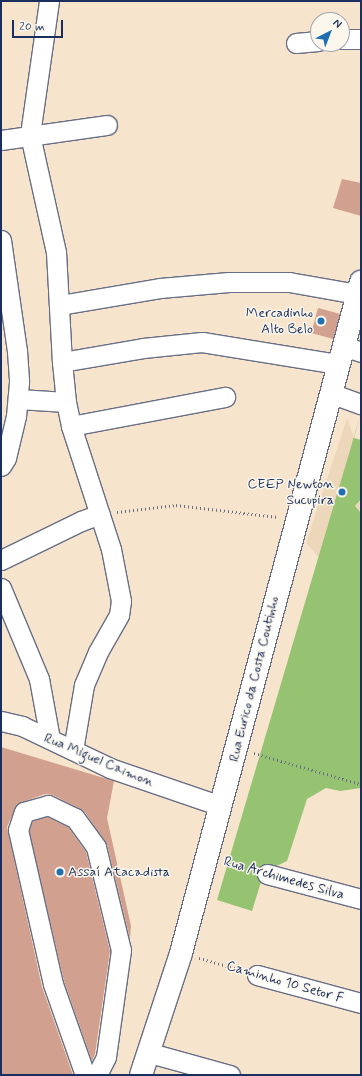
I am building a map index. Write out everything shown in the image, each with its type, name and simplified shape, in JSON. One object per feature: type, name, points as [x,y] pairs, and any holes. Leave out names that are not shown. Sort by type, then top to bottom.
[{"type":"main road","name":"Rua Eurico da Costa Coutinho","points":[[141,1075],[150,1053],[221,806],[295,519],[330,393],[347,354],[359,288]]},
{"type":"street","points":[[49,1],[30,135],[56,252],[62,362],[66,402],[71,426],[111,550],[121,601],[119,615],[98,652],[84,685],[73,750]]},
{"type":"street","points":[[350,39],[361,39]]},
{"type":"street","points":[[296,43],[310,42]]},
{"type":"street","points":[[1,140],[107,125]]},
{"type":"street","points":[[1,466],[6,458],[18,399],[17,351],[2,252]]},
{"type":"street","points":[[60,305],[160,288],[229,282],[289,282],[359,288]]},
{"type":"street","points":[[62,362],[143,348],[202,342],[347,354]]},
{"type":"street","points":[[330,393],[361,404]]},
{"type":"street","points":[[71,426],[225,397]]},
{"type":"street","points":[[18,399],[66,402]]},
{"type":"street","points":[[1,560],[81,521],[100,514]]},
{"type":"street","points":[[1,588],[39,679],[50,739]]},
{"type":"street","name":"Rua Miguel Caimon","points":[[1,721],[22,726],[110,768],[221,806]]},
{"type":"street","points":[[85,1075],[53,984],[18,830],[24,812],[48,805],[75,818],[96,846],[121,950],[106,1057],[97,1075]]},
{"type":"street","name":"Rua Archimedes Silva","points":[[267,874],[361,899]]},
{"type":"street","name":"Caminho 10 Setor F","points":[[257,975],[361,1004]]},
{"type":"street","points":[[150,1053],[230,1075]]},
{"type":"path","points":[[100,514],[176,504],[295,519]]},
{"type":"path","points":[[237,748],[361,784]]},
{"type":"path","name":"Rua Archimedes Silva","points":[[207,856],[267,874]]},
{"type":"path","name":"Caminho 10 Setor F","points":[[208,961],[257,975]]},
{"type":"shaded area","name":"CEEP Newton Sucupira","points":[[347,418],[354,438],[361,440],[361,605],[306,543]]},
{"type":"green space","points":[[361,413],[354,438],[361,440],[361,499],[355,506],[361,513],[361,788],[340,791],[326,788],[307,799],[287,861],[264,872],[252,911],[217,900]]},
{"type":"building","points":[[342,179],[361,183],[361,216],[333,208]]},
{"type":"building","points":[[318,308],[340,314],[333,339],[311,333]]},
{"type":"building","points":[[1,747],[114,781],[107,818],[131,926],[130,939],[107,844],[84,811],[53,795],[45,794],[17,804],[7,827],[42,987],[73,1075],[1,1075]]},
{"type":"building","points":[[47,817],[68,827],[86,852],[110,951],[95,1054],[92,1061],[64,981],[29,831],[33,821]]},
{"type":"place","name":"Mercadinho Alto Belo","points":[[321,321]]},
{"type":"place","name":"CEEP Newton Sucupira","points":[[342,492]]},
{"type":"place","name":"Assaí Atacadista","points":[[60,872]]}]
